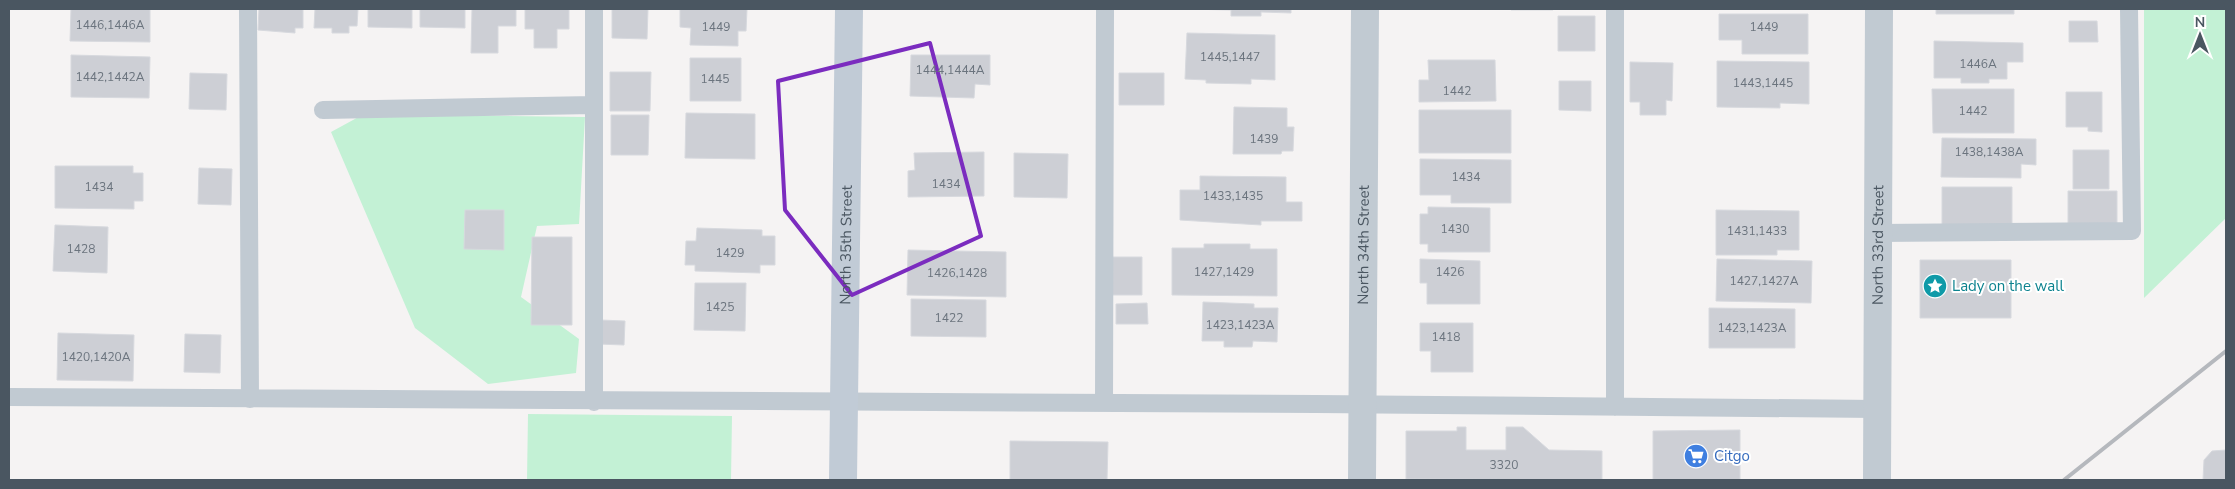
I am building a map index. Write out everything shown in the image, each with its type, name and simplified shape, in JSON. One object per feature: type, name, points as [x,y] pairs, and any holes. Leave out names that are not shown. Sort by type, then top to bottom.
[{"type":"main road","name":"North 35th Street","points":[[843,480],[849,9]]},
{"type":"street","name":"North 34th Street","points":[[1362,480],[1365,9]]},
{"type":"street","name":"North 33rd Street","points":[[1877,480],[1879,9]]},
{"type":"lane","points":[[248,9],[250,399]]},
{"type":"lane","points":[[594,9],[594,402]]},
{"type":"lane","points":[[1104,403],[1105,9]]},
{"type":"lane","points":[[1614,9],[1614,407]]},
{"type":"lane","points":[[1878,233],[2132,231],[2129,9]]},
{"type":"lane","points":[[323,110],[594,105]]},
{"type":"lane","points":[[9,397],[594,402],[1363,404],[1877,409]]},
{"type":"highlighted area","points":[[930,43],[981,236],[852,295],[785,210],[778,81]]},
{"type":"green space","points":[[2144,9],[2226,9],[2226,218],[2144,298]]},
{"type":"green space","points":[[364,114],[585,117],[579,224],[537,226],[521,297],[579,339],[576,373],[488,384],[415,328],[331,132]]},
{"type":"green space","points":[[528,414],[732,416],[731,480],[527,480]]},
{"type":"building","points":[[71,9],[150,9],[150,42],[70,41]]},
{"type":"building","points":[[259,9],[303,9],[303,28],[295,28],[295,33],[258,30]]},
{"type":"building","points":[[315,9],[358,9],[357,26],[349,26],[349,33],[332,33],[332,28],[314,28]]},
{"type":"building","points":[[368,9],[412,9],[412,28],[368,27]]},
{"type":"building","points":[[420,9],[465,9],[465,28],[420,27]]},
{"type":"building","points":[[472,9],[516,9],[516,26],[498,26],[498,53],[471,53]]},
{"type":"building","points":[[525,9],[569,9],[569,29],[557,29],[557,48],[534,48],[534,29],[525,29]]},
{"type":"building","points":[[612,9],[648,9],[647,39],[612,38]]},
{"type":"building","points":[[680,9],[747,9],[746,31],[738,31],[738,46],[690,45],[691,28],[680,27]]},
{"type":"building","points":[[1186,9],[1291,9],[1291,13],[1261,12],[1261,16],[1231,16],[1231,10]]},
{"type":"building","points":[[1553,9],[1553,10],[1511,10]]},
{"type":"building","points":[[1936,9],[2014,9],[2014,14],[1936,14]]},
{"type":"building","points":[[1719,14],[1808,14],[1808,54],[1742,54],[1742,40],[1719,40]]},
{"type":"building","points":[[1558,16],[1595,16],[1595,51],[1558,51]]},
{"type":"building","points":[[2069,21],[2097,21],[2098,42],[2069,42]]},
{"type":"building","points":[[1187,33],[1275,35],[1275,80],[1251,79],[1251,84],[1206,83],[1206,80],[1185,79]]},
{"type":"building","points":[[1934,41],[2023,43],[2023,62],[2007,62],[2007,79],[1989,79],[1989,83],[1961,83],[1961,78],[1934,78]]},
{"type":"building","points":[[71,55],[150,57],[149,98],[71,97]]},
{"type":"building","points":[[911,55],[990,55],[990,85],[975,84],[974,98],[910,96]]},
{"type":"building","points":[[690,58],[741,58],[741,101],[690,101]]},
{"type":"building","points":[[1428,60],[1495,60],[1496,101],[1419,102],[1419,80],[1429,80]]},
{"type":"building","points":[[1717,61],[1809,62],[1809,104],[1780,103],[1780,108],[1717,107]]},
{"type":"building","points":[[1630,62],[1673,63],[1672,101],[1666,100],[1666,115],[1640,115],[1640,102],[1630,102]]},
{"type":"building","points":[[610,72],[651,72],[650,111],[610,111]]},
{"type":"building","points":[[190,73],[227,74],[226,110],[189,109]]},
{"type":"building","points":[[1119,73],[1164,73],[1164,105],[1119,105]]},
{"type":"building","points":[[1559,81],[1591,81],[1591,111],[1559,110]]},
{"type":"building","points":[[1932,89],[2014,89],[2014,133],[1933,133]]},
{"type":"building","points":[[2066,92],[2102,92],[2102,132],[2088,131],[2088,127],[2066,127]]},
{"type":"building","points":[[1234,107],[1287,108],[1287,127],[1294,127],[1293,151],[1282,151],[1281,154],[1233,154]]},
{"type":"building","points":[[1419,110],[1511,110],[1511,153],[1419,153]]},
{"type":"building","points":[[686,113],[755,114],[755,159],[685,158]]},
{"type":"building","points":[[611,115],[649,115],[648,155],[611,155]]},
{"type":"building","points":[[1942,138],[2036,139],[2036,165],[2021,164],[2021,178],[1941,177]]},
{"type":"building","points":[[2073,150],[2109,150],[2109,189],[2073,189]]},
{"type":"building","points":[[984,152],[984,196],[908,197],[908,171],[915,170],[914,153]]},
{"type":"building","points":[[1014,153],[1068,154],[1067,198],[1014,197]]},
{"type":"building","points":[[1420,159],[1511,160],[1511,203],[1451,203],[1451,195],[1420,195]]},
{"type":"building","points":[[55,166],[133,166],[133,173],[143,173],[143,201],[134,201],[134,209],[55,208]]},
{"type":"building","points":[[199,168],[232,169],[231,205],[198,204]]},
{"type":"building","points":[[1200,176],[1286,177],[1286,202],[1302,202],[1302,221],[1261,221],[1261,225],[1180,220],[1180,190],[1200,190]]},
{"type":"building","points":[[1942,187],[2012,187],[2012,231],[1942,231]]},
{"type":"building","points":[[2068,191],[2117,191],[2117,225],[2068,225]]},
{"type":"building","points":[[1428,207],[1490,208],[1490,252],[1428,252],[1428,244],[1420,244],[1420,214],[1428,214]]},
{"type":"building","points":[[465,210],[504,210],[504,250],[464,249]]},
{"type":"building","points":[[1716,210],[1799,211],[1799,250],[1777,250],[1777,255],[1716,255]]},
{"type":"building","points":[[55,225],[108,227],[107,273],[53,271]]},
{"type":"building","points":[[697,228],[762,230],[762,236],[775,236],[775,265],[760,265],[760,273],[695,271],[695,265],[685,265],[686,241],[696,241]]},
{"type":"building","points":[[532,237],[572,237],[572,325],[531,325]]},
{"type":"building","points":[[1204,244],[1250,244],[1250,249],[1277,249],[1277,296],[1172,295],[1172,248],[1204,248]]},
{"type":"building","points":[[908,250],[1006,252],[1006,297],[907,295]]},
{"type":"building","points":[[1111,257],[1142,257],[1142,295],[1111,295]]},
{"type":"building","points":[[1420,259],[1480,261],[1480,304],[1427,304],[1427,283],[1420,283]]},
{"type":"building","points":[[1717,259],[1812,261],[1811,303],[1716,301]]},
{"type":"building","points":[[1920,260],[2011,260],[2011,318],[1920,318]]},
{"type":"building","points":[[695,283],[746,283],[745,331],[694,330]]},
{"type":"building","points":[[911,299],[986,300],[986,337],[911,336]]},
{"type":"building","points":[[1203,302],[1254,304],[1254,308],[1278,308],[1277,342],[1253,341],[1252,347],[1224,347],[1224,341],[1202,341]]},
{"type":"building","points":[[1147,303],[1148,324],[1116,324],[1116,304]]},
{"type":"building","points":[[1709,308],[1795,309],[1795,348],[1709,348]]},
{"type":"building","points":[[600,320],[625,321],[624,345],[598,344]]},
{"type":"building","points":[[1420,323],[1473,323],[1473,372],[1431,372],[1431,351],[1420,351]]},
{"type":"building","points":[[58,333],[134,335],[133,381],[57,380]]},
{"type":"building","points":[[185,334],[221,335],[220,373],[184,372]]},
{"type":"building","points":[[1457,427],[1466,427],[1466,450],[1506,450],[1506,427],[1523,427],[1549,450],[1602,451],[1602,480],[1406,479],[1406,431],[1457,431]]},
{"type":"building","name":"Citgo","points":[[1740,430],[1740,480],[1653,480],[1653,431]]},
{"type":"building","points":[[1010,441],[1108,442],[1107,480],[1010,480]]},
{"type":"building","points":[[2226,450],[2226,480],[2203,480],[2204,460],[2212,451]]},
{"type":"railway","points":[[2064,480],[2226,351]]},
{"type":"place","name":"Lady on the wall","points":[[1935,286]]},
{"type":"place","name":"Citgo","points":[[1696,456]]}]
